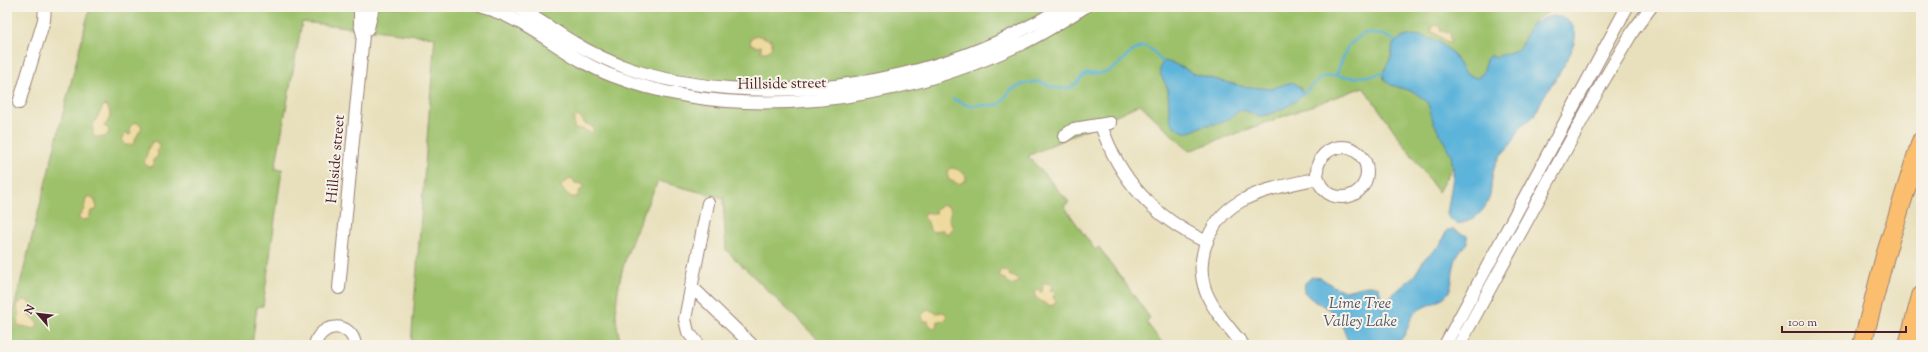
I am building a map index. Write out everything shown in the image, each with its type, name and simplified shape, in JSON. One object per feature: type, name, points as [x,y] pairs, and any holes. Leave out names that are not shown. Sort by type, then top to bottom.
[{"type":"highway","points":[[1862,345],[1885,256],[1921,141]]},
{"type":"highway","points":[[1908,345],[1921,296]]},
{"type":"street","points":[[19,103],[44,20],[45,7]]},
{"type":"street","name":"Hillside street","points":[[482,7],[516,20],[581,61],[628,82],[684,95],[723,100],[763,96],[806,88],[848,84],[910,72],[951,60],[990,44],[1063,7]]},
{"type":"street","name":"Hillside street","points":[[516,7],[591,53],[632,70],[697,85],[803,101],[850,96],[929,79],[980,62],[1021,44],[1085,7]]},
{"type":"street","points":[[1445,345],[1628,7]]},
{"type":"street","points":[[1459,345],[1601,85],[1632,31],[1651,7]]},
{"type":"street","name":"Hillside street","points":[[339,288],[366,9]]},
{"type":"street","points":[[1064,136],[1074,129],[1105,124],[1118,166],[1145,201],[1168,220],[1207,242]]},
{"type":"street","points":[[1338,147],[1354,150],[1363,158],[1365,163],[1365,180],[1359,190],[1349,195],[1333,195],[1323,188],[1318,178],[1318,166],[1323,156],[1338,147]]},
{"type":"street","points":[[1243,345],[1216,310],[1207,293],[1203,278],[1202,263],[1207,242],[1221,217],[1241,201],[1254,195],[1318,178]]},
{"type":"street","points":[[699,345],[691,338],[686,325],[686,312],[708,203]]},
{"type":"street","points":[[691,286],[752,345]]},
{"type":"street","points":[[315,345],[321,333],[328,328],[336,327],[344,328],[350,333],[355,345]]},
{"type":"green space","points":[[90,7],[1557,7],[1535,20],[1438,192],[1363,87],[1189,151],[1140,104],[1028,156],[1069,202],[1064,206],[1095,250],[1099,247],[1150,318],[1146,322],[1164,345],[824,345],[726,250],[723,198],[658,181],[636,229],[624,263],[620,280],[616,315],[621,345],[411,345],[435,37],[302,22],[275,169],[282,169],[263,306],[257,307],[252,345],[7,345],[7,336]]},
{"type":"sand","points":[[1434,25],[1439,25],[1441,31],[1450,33],[1451,42],[1448,42],[1431,31]]},
{"type":"sand","points":[[756,35],[772,40],[772,47],[767,52],[761,52],[761,46],[757,47],[750,43],[751,38]]},
{"type":"sand","points":[[104,105],[107,106],[110,114],[109,119],[104,126],[108,128],[109,132],[105,137],[96,137],[93,135],[93,125]]},
{"type":"sand","points":[[576,116],[582,118],[584,123],[593,127],[593,131],[591,133],[583,129],[574,129],[574,118]]},
{"type":"sand","points":[[134,122],[140,124],[142,127],[132,145],[125,145],[121,140],[126,132],[128,135],[131,134],[130,127]]},
{"type":"sand","points":[[153,141],[159,143],[160,148],[157,150],[158,156],[153,160],[153,166],[149,167],[144,163],[149,147]]},
{"type":"sand","points":[[950,168],[961,171],[965,175],[966,180],[959,184],[949,180],[947,174]]},
{"type":"sand","points":[[572,178],[575,183],[583,184],[583,189],[580,190],[577,197],[571,197],[561,188],[562,184]]},
{"type":"sand","points":[[90,196],[94,199],[97,207],[96,210],[91,211],[89,219],[82,220],[78,218],[84,209],[86,198]]},
{"type":"sand","points":[[942,205],[948,206],[951,210],[949,219],[953,228],[949,233],[945,233],[942,229],[934,232],[930,230],[928,222],[923,216],[925,213],[936,213],[935,210]]},
{"type":"sand","points":[[1000,270],[1008,271],[1010,276],[1016,277],[1019,282],[1011,285],[999,276]]},
{"type":"sand","points":[[1047,283],[1053,285],[1050,290],[1055,292],[1053,298],[1056,301],[1055,304],[1049,306],[1036,298],[1034,293],[1036,290],[1042,292],[1043,284]]},
{"type":"sand","points":[[23,300],[30,303],[29,316],[34,318],[38,324],[35,329],[17,325],[19,317],[17,305]]},
{"type":"sand","points":[[928,309],[936,313],[943,312],[947,315],[946,320],[938,321],[937,327],[933,328],[928,321],[922,321],[922,315]]},
{"type":"water","points":[[1552,16],[1565,19],[1574,29],[1575,37],[1573,47],[1568,58],[1544,96],[1535,115],[1521,126],[1514,140],[1497,161],[1492,174],[1490,195],[1485,208],[1471,220],[1462,223],[1453,222],[1449,219],[1447,214],[1453,177],[1451,155],[1433,121],[1428,104],[1414,92],[1391,85],[1384,79],[1383,73],[1391,57],[1393,44],[1401,38],[1412,35],[1437,41],[1452,52],[1464,73],[1477,78],[1483,73],[1488,57],[1491,55],[1496,57],[1517,50],[1522,44],[1530,26],[1542,19]]},
{"type":"water","points":[[1165,61],[1175,64],[1195,74],[1241,86],[1270,89],[1292,82],[1301,88],[1303,94],[1296,101],[1271,114],[1261,116],[1246,111],[1240,111],[1223,122],[1202,126],[1191,132],[1184,132],[1174,126],[1170,119],[1166,85],[1160,73],[1160,67]]},
{"type":"water","name":"Lime Tree Valley Lake","points":[[1447,230],[1454,230],[1467,236],[1468,243],[1456,259],[1450,290],[1445,297],[1417,311],[1411,318],[1402,339],[1396,343],[1388,344],[1377,342],[1374,345],[1350,344],[1337,316],[1304,292],[1305,283],[1312,277],[1321,278],[1333,286],[1345,291],[1371,285],[1379,287],[1383,310],[1391,296],[1414,276],[1425,258],[1440,245]]},
{"type":"waterway","points":[[1303,94],[1322,77],[1336,75],[1348,46],[1364,33],[1384,35],[1395,41]]},
{"type":"waterway","points":[[953,99],[967,105],[996,105],[1000,104],[1011,90],[1026,83],[1041,82],[1063,89],[1072,87],[1082,76],[1087,73],[1107,72],[1114,68],[1130,53],[1144,46],[1153,51],[1163,63]]},
{"type":"waterway","points":[[1336,75],[1360,77],[1383,73]]}]
